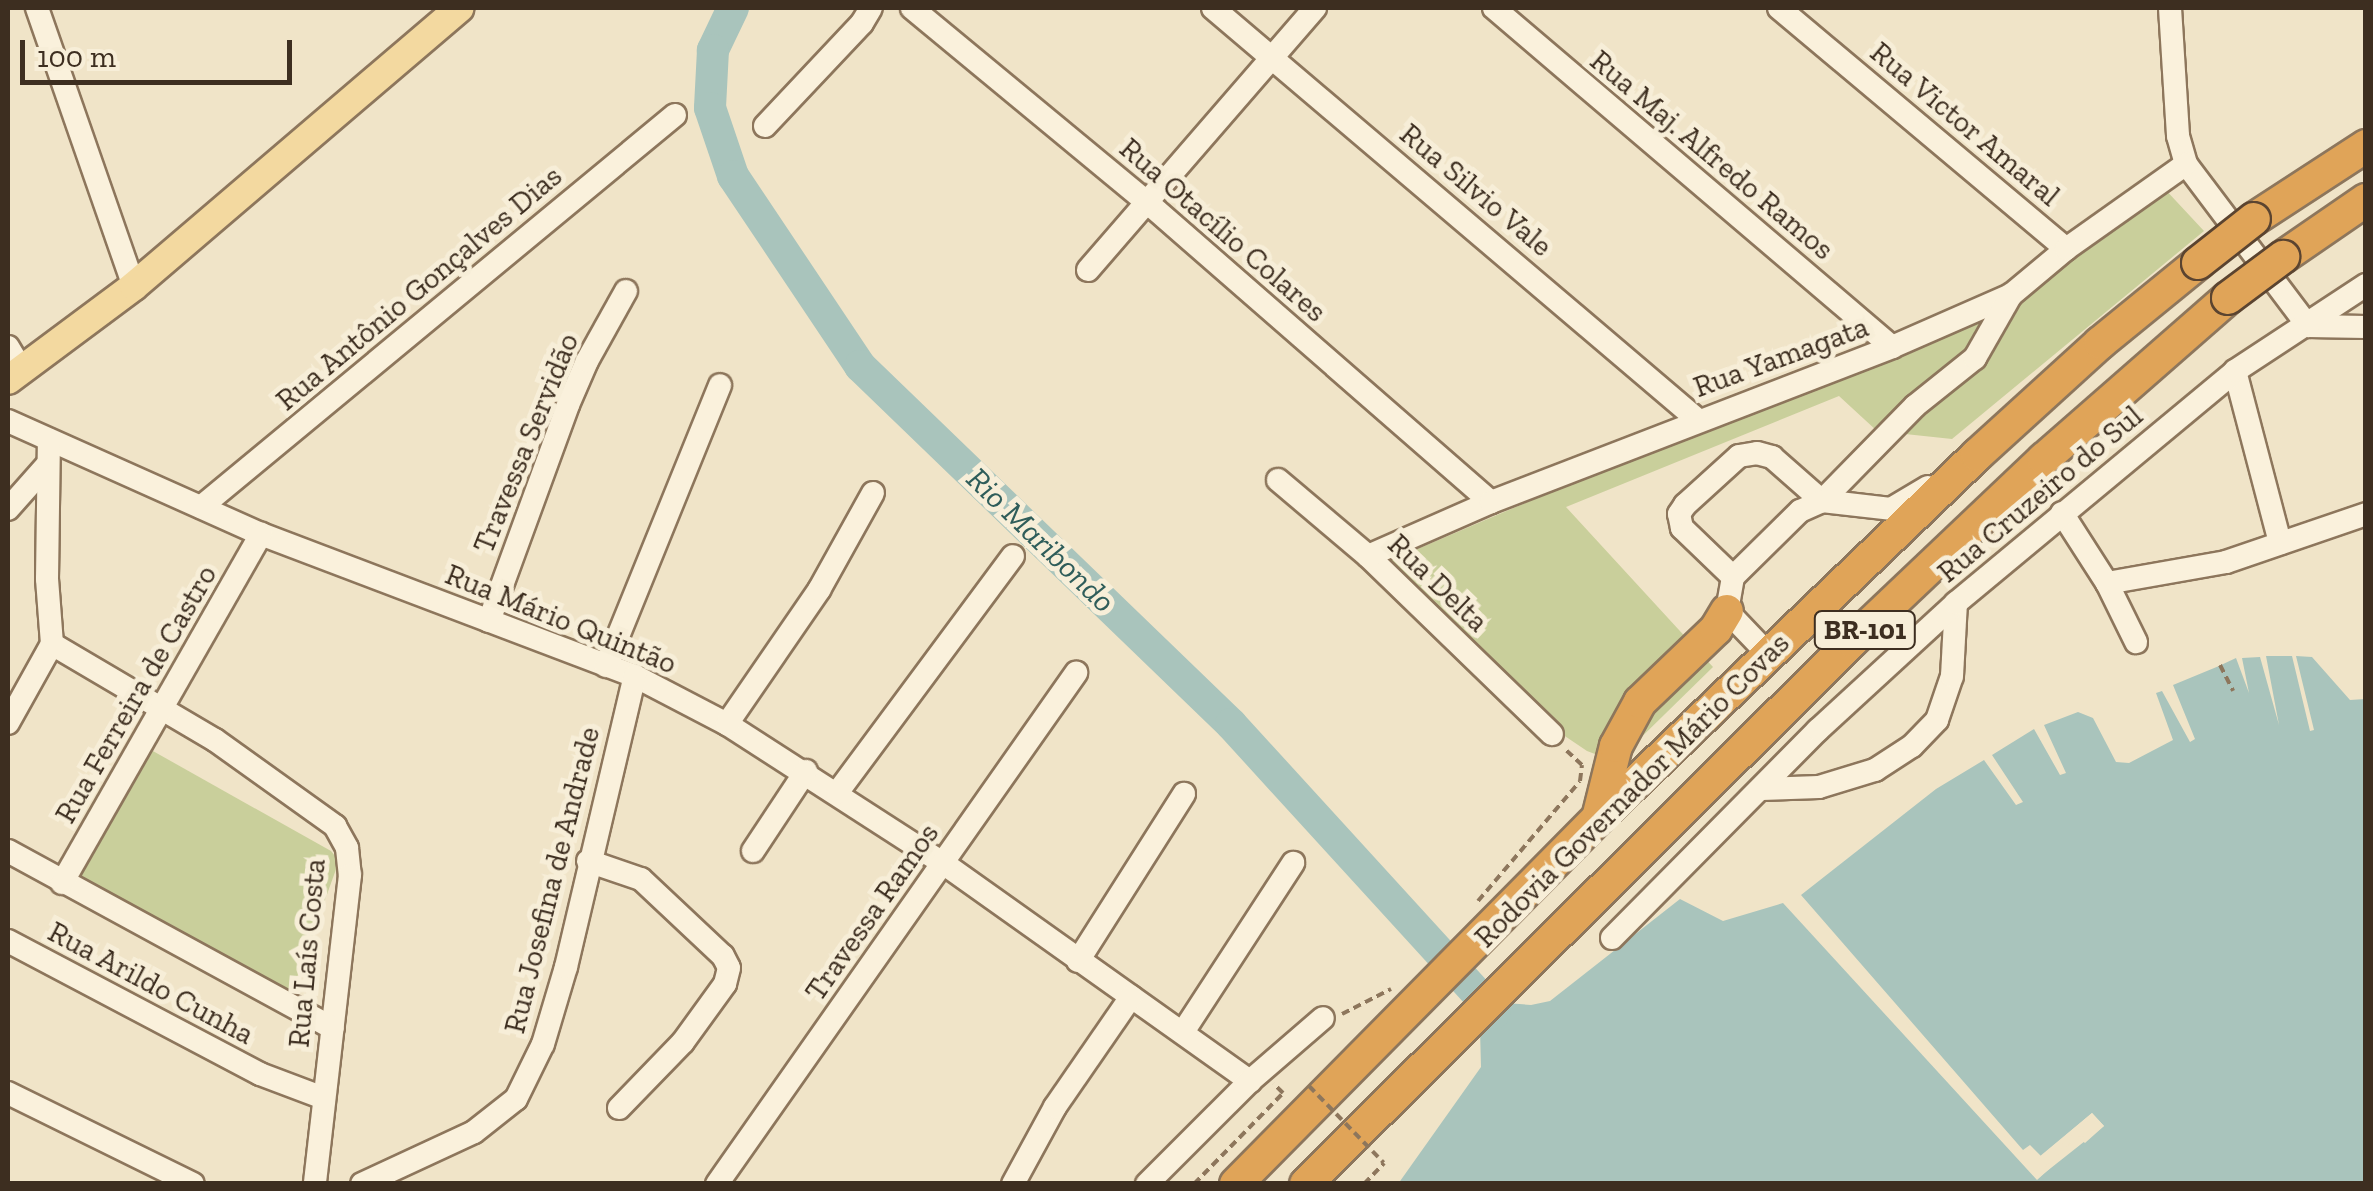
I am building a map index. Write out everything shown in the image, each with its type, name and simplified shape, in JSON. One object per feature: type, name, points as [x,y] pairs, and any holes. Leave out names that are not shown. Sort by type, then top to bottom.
[{"type":"highway","name":"Rodovia Governador Mário Covas","points":[[1236,1184],[1405,996],[1483,916],[1598,818],[1976,455],[2198,263],[2254,219],[2366,146]]},
{"type":"highway","name":"Rodovia Governador Mário Covas","points":[[1306,1184],[1907,589],[2044,459],[2228,298],[2366,200]]},
{"type":"highway","points":[[1598,818],[1616,746],[1640,702],[1716,628],[1727,611]]},
{"type":"main road","points":[[12,365],[134,286],[460,8]]},
{"type":"street","points":[[37,8],[134,286]]},
{"type":"street","name":"Rua Otacílio Colares","points":[[912,8],[1148,203],[1491,502]]},
{"type":"street","name":"Rua Silvio Vale","points":[[1213,8],[1698,420]]},
{"type":"street","points":[[1088,270],[1315,8]]},
{"type":"street","name":"Rua Maj. Alfredo Ramos","points":[[1494,8],[1892,348]]},
{"type":"street","name":"Rua Victor Amaral","points":[[1779,8],[2066,249]]},
{"type":"street","points":[[2170,8],[2178,136],[2186,164],[2308,326],[2366,327]]},
{"type":"street","points":[[765,126],[866,15]]},
{"type":"street","name":"Rua Antônio Gonçalves Dias","points":[[201,507],[675,115]]},
{"type":"street","name":"Rua Yamagata","points":[[1368,556],[1491,502],[1892,348],[2011,296],[2066,249],[2186,164]]},
{"type":"street","name":"Rua Cruzeiro do Sul","points":[[1612,938],[1818,730],[1956,603],[2234,370],[2308,326],[2366,285]]},
{"type":"street","name":"Travessa Servidão","points":[[489,621],[568,405],[626,290]]},
{"type":"street","points":[[1769,654],[1727,611],[1734,577],[1800,511],[1822,502],[1916,406],[1974,358],[2011,296]]},
{"type":"street","points":[[2234,370],[2280,543]]},
{"type":"street","points":[[606,666],[720,385]]},
{"type":"street","name":"Rua Mário Quintão","points":[[8,422],[261,534],[635,676],[727,724],[806,771],[942,863],[1250,1081]]},
{"type":"street","points":[[8,723],[52,644],[47,465],[50,440]]},
{"type":"street","points":[[1734,577],[1682,528],[1679,514],[1739,456],[1772,457],[1822,502],[1891,509],[1976,455]]},
{"type":"street","points":[[8,509],[47,465]]},
{"type":"street","name":"Rua Delta","points":[[1278,480],[1368,556],[1552,734]]},
{"type":"street","points":[[727,724],[819,590],[873,492]]},
{"type":"street","points":[[2062,513],[2107,583],[2136,642]]},
{"type":"street","points":[[2107,583],[2226,562],[2366,514]]},
{"type":"street","name":"Rua Ferreira de Castro","points":[[62,883],[261,534]]},
{"type":"street","points":[[837,793],[1013,556]]},
{"type":"street","points":[[1762,789],[1819,787],[1875,770],[1912,746],[1937,720],[1952,676],[1956,603]]},
{"type":"street","name":"Rua Laís Costa","points":[[52,644],[215,740],[335,826],[347,848],[350,875],[315,1184]]},
{"type":"street","name":"Travessa Ramos","points":[[716,1184],[1076,673]]},
{"type":"street","name":"Rua Josefina de Andrade","points":[[362,1184],[474,1132],[516,1099],[543,1044],[635,676]]},
{"type":"street","points":[[752,852],[806,771]]},
{"type":"street","points":[[1078,961],[1184,794]]},
{"type":"street","points":[[8,852],[332,1028]]},
{"type":"street","points":[[588,861],[641,880],[723,956],[729,968],[725,984],[682,1042],[619,1108]]},
{"type":"street","points":[[1183,1032],[1293,863]]},
{"type":"street","name":"Rua Arildo Cunha","points":[[8,941],[260,1074],[324,1098]]},
{"type":"street","points":[[1013,1184],[1054,1107],[1131,997]]},
{"type":"street","points":[[1147,1184],[1250,1081],[1323,1018]]},
{"type":"street","points":[[8,1093],[193,1184]]},
{"type":"path","points":[[2220,664],[2233,691]]},
{"type":"path","points":[[1483,916],[1580,781],[1582,765],[1552,734]]},
{"type":"path","points":[[1323,1018],[1350,1013],[1382,997],[1405,996]]},
{"type":"path","points":[[1310,1086],[1384,1163],[1364,1184]]},
{"type":"path","points":[[1194,1184],[1283,1094]]},
{"type":"green space","points":[[2163,187],[2204,231],[1952,439],[1877,431],[1839,396],[1566,507],[1713,667],[1616,762],[1587,751],[1544,722],[1387,562],[1729,416],[1993,318]]},
{"type":"green space","points":[[144,746],[331,851],[339,861],[294,986],[287,992],[72,875]]},
{"type":"water","points":[[2266,656],[2292,656],[2310,731],[2314,730],[2296,656],[2312,657],[2350,700],[2365,699],[2365,1183],[1398,1184],[1481,1067],[1480,1030],[1506,1003],[1531,1005],[1550,1001],[1680,899],[1723,921],[1783,903],[2037,1180],[2081,1140],[2085,1143],[2104,1126],[2092,1113],[2041,1156],[2030,1145],[2023,1150],[1801,895],[1936,789],[1984,760],[2016,805],[2023,802],[1992,755],[2034,729],[2060,775],[2066,773],[2044,725],[2078,712],[2093,718],[2116,762],[2129,763],[2173,740],[2156,693],[2162,691],[2190,742],[2195,739],[2173,685],[2219,666],[2222,670],[2221,665],[2236,658],[2249,693],[2242,658],[2260,657],[2279,725]]},
{"type":"pier","points":[[1783,898],[2037,1174],[2078,1136],[2085,1137],[2098,1126],[2091,1119],[2043,1160],[2029,1152],[2021,1155],[1892,1007],[2022,1152],[2029,1147],[2039,1157],[2092,1113],[2104,1126],[2037,1179]]},
{"type":"waterway","name":"Rio Maribondo","points":[[733,8],[713,50],[710,108],[733,176],[860,366],[1231,724],[1495,1013]]}]
